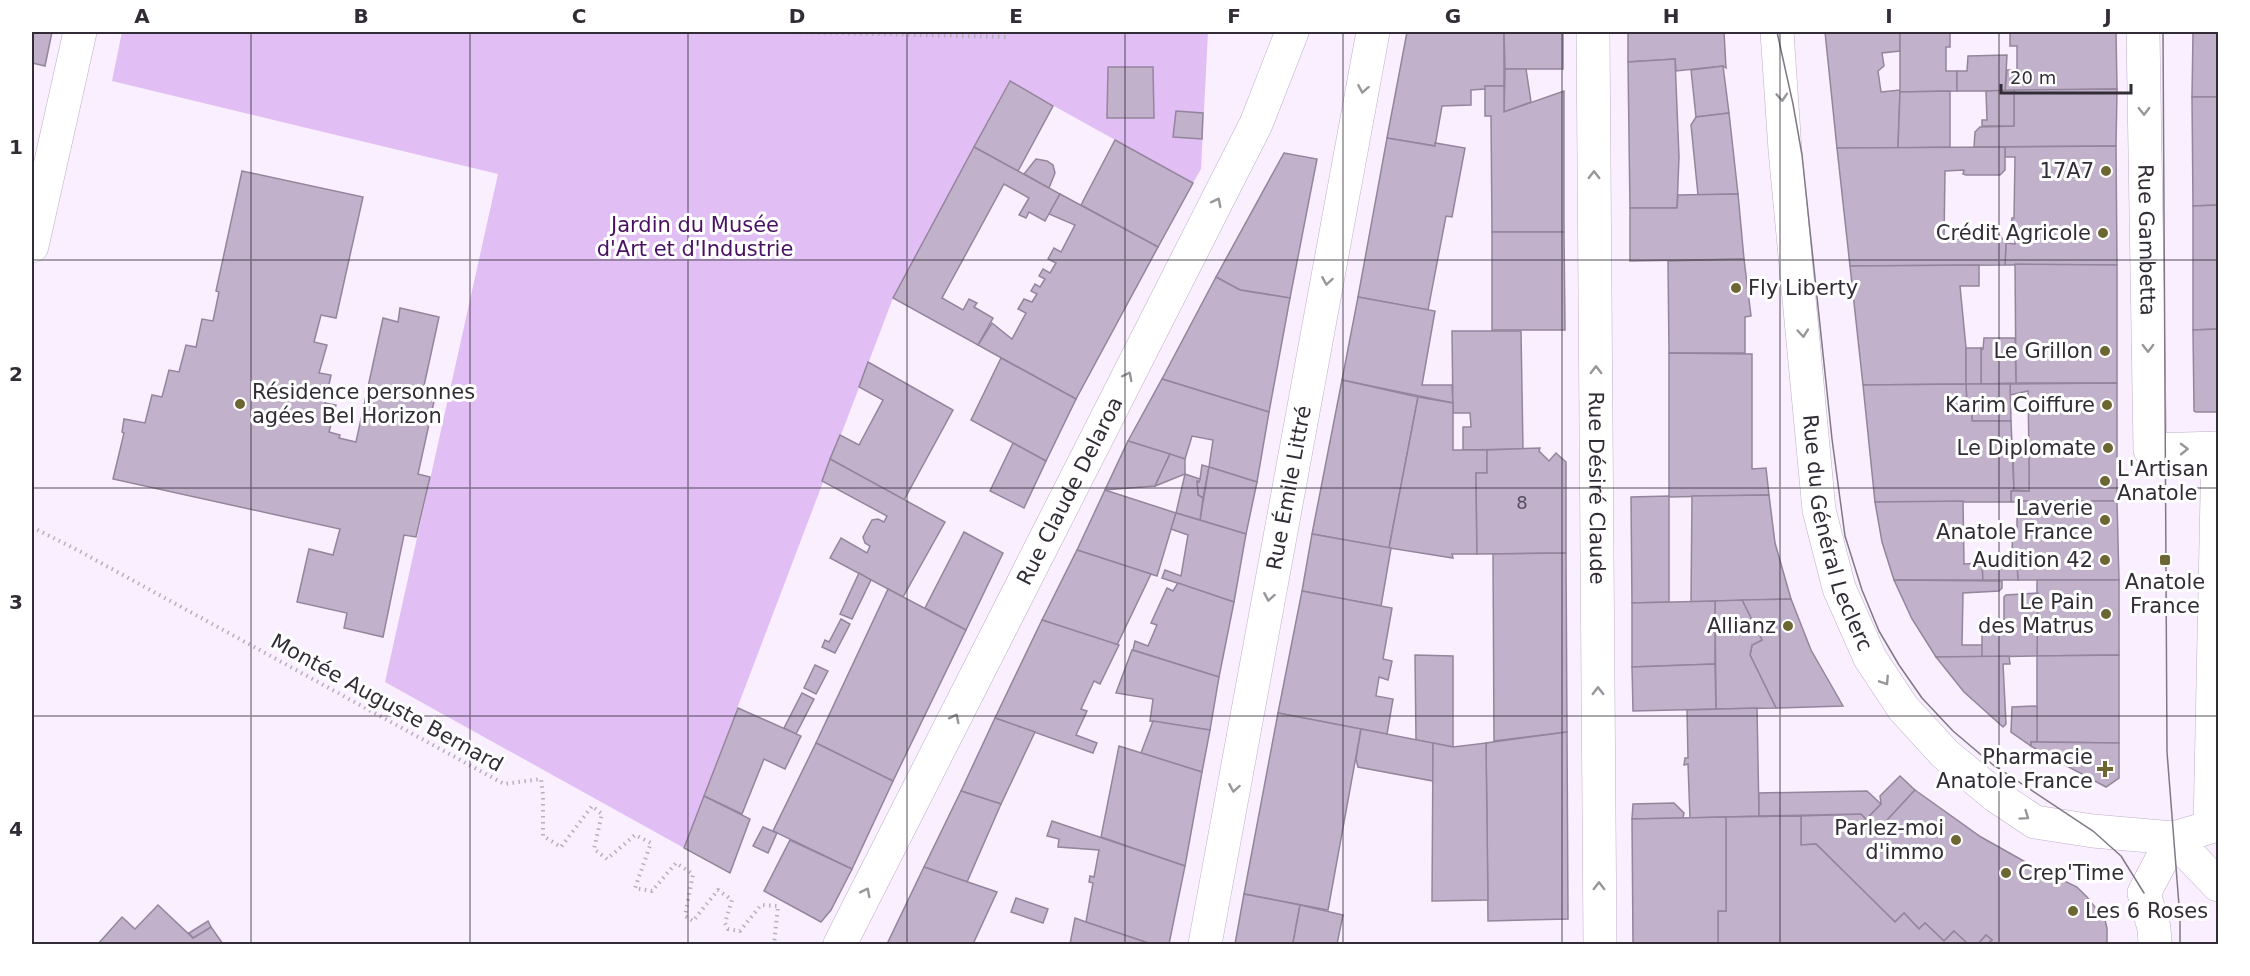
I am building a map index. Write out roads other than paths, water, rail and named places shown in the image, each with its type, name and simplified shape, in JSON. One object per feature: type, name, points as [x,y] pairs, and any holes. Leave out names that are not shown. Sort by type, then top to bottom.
[{"type":"street","points":[[32,246],[80,32]]},
{"type":"street","name":"Rue Claude Delaroa","points":[[840,945],[1256,124],[1292,32]]},
{"type":"street","name":"Rue Émile Littré","points":[[1205,945],[1373,32]]},
{"type":"street","name":"Rue Désiré Claude","points":[[1593,32],[1600,945]]},
{"type":"street","name":"Rue du Général Leclerc","points":[[1778,32],[1785,150],[1819,510],[1839,588],[1870,658],[1903,708],[1945,754],[1996,796],[2034,822],[2093,831],[2173,838]]},
{"type":"street","name":"Rue Gambetta","points":[[2143,32],[2150,450],[2218,448]]},
{"type":"street","points":[[2155,945],[2154,928],[2144,893],[2173,838],[2214,826],[2218,448]]},
{"type":"street","points":[[2173,838],[2218,885]]},
{"type":"tram line","points":[[1777,32],[1802,155],[1832,439],[1845,536],[1862,590],[1879,631],[1922,698],[1953,731],[1992,764],[2093,831],[2121,856],[2144,893]]},
{"type":"tram line","points":[[2163,32],[2167,752],[2180,944]]},
{"type":"place","name":"17A7","points":[[2106,171]]},
{"type":"place","name":"Crédit Agricole","points":[[2103,233]]},
{"type":"place","name":"Fly Liberty","points":[[1736,288]]},
{"type":"place","name":"Le Grillon","points":[[2105,351]]},
{"type":"place","name":"Résidence personnes agées Bel Horizon","points":[[240,404]]},
{"type":"place","name":"Karim Coiffure","points":[[2107,405]]},
{"type":"place","name":"Le Diplomate","points":[[2108,448]]},
{"type":"place","name":"L'Artisan Anatole","points":[[2105,481]]},
{"type":"place","name":"Laverie Anatole France","points":[[2105,520]]},
{"type":"place","name":"Audition 42","points":[[2105,560]]},
{"type":"place","name":"Anatole France","points":[[2165,560]]},
{"type":"place","name":"Le Pain des Matrus","points":[[2106,614]]},
{"type":"place","name":"Allianz","points":[[1788,626]]},
{"type":"place","name":"Pharmacie Anatole France","points":[[2105,769]]},
{"type":"place","name":"Parlez-moi d'immo","points":[[1956,840]]},
{"type":"place","name":"Crep'Time","points":[[2006,873]]},
{"type":"place","name":"Les 6 Roses","points":[[2073,911]]},
{"type":"park label","name":"Jardin du Musée d'Art et d'Industrie","points":[[695,237]]}]
